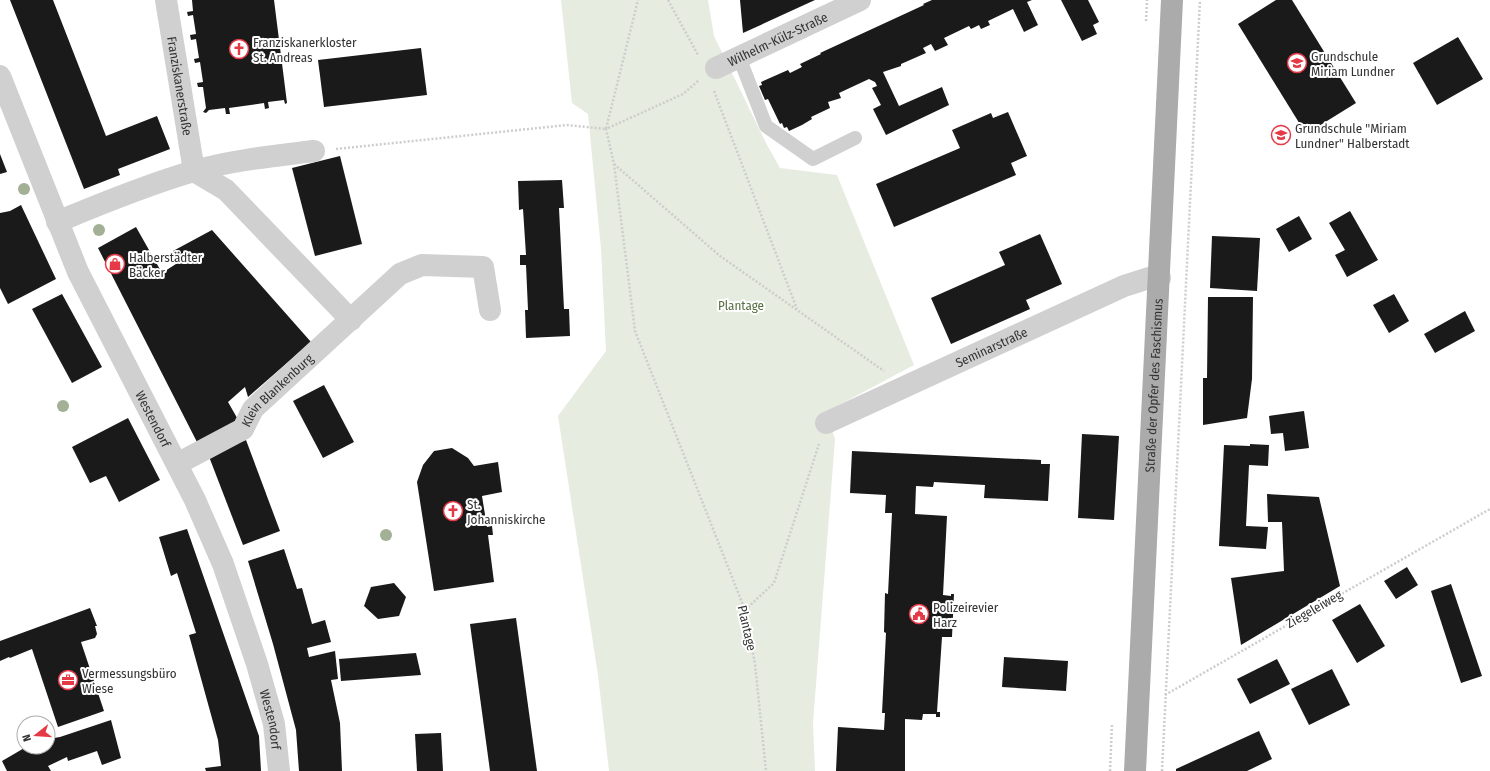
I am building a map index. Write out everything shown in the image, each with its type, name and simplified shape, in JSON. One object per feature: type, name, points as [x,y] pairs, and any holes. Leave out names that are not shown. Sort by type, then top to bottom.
[{"type":"main road","name":"Straße der Opfer des Faschismus","points":[[1135,771],[1160,278],[1172,0]]},
{"type":"street","name":"Franziskanerstraße","points":[[166,0],[194,171]]},
{"type":"street","name":"Wilhelm-Külz-Straße","points":[[712,70],[860,0]]},
{"type":"street","name":"Westendorf","points":[[0,76],[57,222],[99,312],[195,500],[223,564],[257,664],[274,724],[279,771]]},
{"type":"street","points":[[57,222],[85,210],[194,171],[253,158],[314,152]]},
{"type":"street","points":[[194,171],[226,190],[351,320]]},
{"type":"street","name":"Klein Blankenburg","points":[[177,464],[243,429],[253,409],[400,274],[422,265],[483,267],[490,310]]},
{"type":"street","name":"Seminarstraße","points":[[826,423],[1124,286],[1149,278],[1160,278]]},
{"type":"lane","points":[[739,57],[766,126],[813,159],[855,138]]},
{"type":"path","points":[[606,129],[638,0]]},
{"type":"path","points":[[668,0],[712,70],[797,309]]},
{"type":"path","points":[[1162,771],[1200,0]]},
{"type":"path","points":[[314,152],[567,125],[606,129],[683,94],[712,70]]},
{"type":"path","name":"Plantage","points":[[606,129],[614,164],[635,331],[745,610],[755,664],[766,771]]},
{"type":"path","points":[[614,164],[720,256],[907,387]]},
{"type":"path","points":[[745,610],[774,584],[826,423]]},
{"type":"path","name":"Ziegeleiweg","points":[[1138,710],[1490,509]]},
{"type":"green space","name":"Plantage","points":[[561,0],[708,0],[714,36],[766,143],[780,168],[837,175],[914,365],[826,412],[835,439],[813,723],[815,771],[609,771],[598,675],[558,416],[606,351],[601,249],[588,114],[572,103]]},
{"type":"building","points":[[10,0],[53,0],[106,136],[157,116],[170,149],[118,169],[120,175],[84,189]]},
{"type":"building","name":"Franziskanerkloster St. Andreas","points":[[192,0],[274,0],[287,103],[285,104],[284,100],[268,102],[269,108],[265,109],[264,103],[229,108],[230,114],[226,114],[225,108],[209,110],[206,113],[203,112],[206,108],[203,87],[198,87],[197,83],[203,82],[200,62],[195,63],[194,59],[199,58],[196,39],[191,40],[190,35],[196,34],[193,15],[188,16],[187,12],[193,11]]},
{"type":"building","points":[[740,0],[815,0],[743,33]]},
{"type":"building","points":[[932,0],[1032,0],[1027,2],[1038,25],[1024,32],[1013,9],[988,21],[990,25],[981,29],[979,25],[971,29],[969,26],[944,38],[948,45],[935,51],[931,44],[923,48],[926,53],[901,64],[901,66],[883,72],[899,106],[942,87],[949,105],[886,135],[873,109],[881,105],[872,88],[877,86],[875,82],[869,79],[839,93],[841,98],[828,102],[830,108],[811,117],[812,119],[802,125],[789,131],[787,127],[784,128],[782,123],[780,124],[768,99],[765,100],[759,86],[762,85],[761,82],[788,70],[790,73],[802,67],[800,64],[821,54],[820,53]]},
{"type":"building","points":[[1061,0],[1088,0],[1099,22],[1093,25],[1097,34],[1082,41]]},
{"type":"building","name":"Grundschule Miriam Lundner","points":[[1276,0],[1292,0],[1356,103],[1306,134],[1238,24]]},
{"type":"building","points":[[1458,37],[1483,79],[1437,105],[1413,63]]},
{"type":"building","points":[[421,48],[427,95],[324,107],[318,60]]},
{"type":"building","points":[[1008,112],[1027,156],[1011,163],[1016,175],[894,227],[876,184],[960,148],[952,130],[991,113],[993,118]]},
{"type":"building","points":[[0,154],[7,172],[0,174]]},
{"type":"building","points":[[340,156],[362,244],[315,256],[292,168]]},
{"type":"building","points":[[562,180],[564,208],[559,208],[564,309],[569,309],[570,336],[526,338],[525,310],[528,310],[526,265],[520,265],[520,255],[526,255],[523,209],[519,210],[518,181]]},
{"type":"building","points":[[21,205],[56,279],[8,304],[0,288],[0,213],[10,211]]},
{"type":"building","points":[[1350,211],[1378,260],[1347,277],[1335,255],[1345,250],[1329,223]]},
{"type":"building","points":[[1299,216],[1312,239],[1289,252],[1276,229]]},
{"type":"building","points":[[136,227],[162,273],[179,262],[173,251],[212,230],[311,342],[248,397],[245,387],[228,402],[240,423],[198,444],[98,248]]},
{"type":"building","points":[[1040,234],[1062,284],[1026,300],[1030,309],[951,344],[931,298],[1005,265],[999,252]]},
{"type":"building","points":[[1212,236],[1260,238],[1257,291],[1210,288]]},
{"type":"building","points":[[62,294],[102,367],[72,383],[32,309]]},
{"type":"building","points":[[1394,294],[1409,321],[1389,333],[1373,305]]},
{"type":"building","points":[[1208,297],[1253,297],[1252,379],[1247,418],[1203,425],[1203,378],[1207,378]]},
{"type":"building","points":[[1465,311],[1475,331],[1435,353],[1424,334]]},
{"type":"building","points":[[324,385],[354,442],[323,458],[293,401]]},
{"type":"building","points":[[1304,411],[1309,448],[1285,451],[1283,433],[1271,434],[1269,416]]},
{"type":"building","points":[[128,418],[160,480],[119,502],[106,476],[90,483],[72,447]]},
{"type":"building","points":[[1082,434],[1119,436],[1114,520],[1078,518]]},
{"type":"building","points":[[246,440],[280,531],[243,545],[208,454]]},
{"type":"building","points":[[1250,444],[1269,445],[1268,466],[1249,465],[1246,526],[1268,527],[1266,549],[1219,546],[1224,445],[1250,446]]},
{"type":"building","name":"St. Johanniskirche","points":[[452,448],[468,458],[474,466],[498,462],[502,492],[482,496],[487,527],[492,526],[493,535],[488,535],[494,582],[434,591],[417,482],[423,465],[434,451]]},
{"type":"building","name":"Polizeirevier Harz","points":[[852,451],[1041,460],[1041,464],[1050,464],[1048,501],[984,498],[985,485],[934,482],[933,487],[916,486],[915,514],[947,516],[943,595],[951,596],[951,594],[954,594],[952,637],[942,637],[937,712],[940,712],[940,717],[936,717],[936,714],[923,714],[922,720],[905,719],[905,771],[836,771],[838,727],[884,730],[885,713],[882,713],[886,633],[884,632],[885,593],[888,594],[892,513],[885,513],[886,495],[850,493]]},
{"type":"building","points":[[1267,494],[1319,497],[1340,586],[1241,645],[1231,578],[1284,571],[1282,522],[1268,522]]},
{"type":"building","points":[[187,529],[259,736],[261,771],[206,771],[205,768],[221,766],[218,740],[189,635],[196,633],[177,573],[171,576],[159,537]]},
{"type":"building","points":[[284,549],[297,589],[302,588],[312,624],[325,620],[331,642],[307,648],[309,657],[335,651],[338,679],[331,680],[340,723],[342,771],[299,771],[296,730],[273,644],[248,561]]},
{"type":"building","points":[[1407,567],[1418,585],[1396,599],[1384,581]]},
{"type":"building","points":[[394,583],[406,597],[399,616],[378,619],[364,606],[371,587]]},
{"type":"building","points":[[1451,584],[1482,676],[1461,683],[1431,591]]},
{"type":"building","points":[[1360,604],[1385,646],[1357,663],[1332,620]]},
{"type":"building","name":"Vermessungsbüro Wiese","points":[[90,608],[97,626],[95,626],[97,634],[95,638],[81,642],[104,711],[58,727],[56,715],[54,715],[32,649],[0,661],[0,641]]},
{"type":"building","points":[[516,618],[537,771],[490,771],[470,624]]},
{"type":"building","points":[[416,653],[421,675],[341,681],[339,659]]},
{"type":"building","points":[[1004,657],[1068,661],[1066,691],[1002,687]]},
{"type":"building","points":[[1277,659],[1290,684],[1250,704],[1237,679]]},
{"type":"building","points":[[1332,669],[1350,705],[1309,725],[1291,689]]},
{"type":"building","points":[[111,720],[121,758],[102,765],[97,751],[68,761],[67,757],[48,766],[51,771],[7,771],[2,761],[16,753],[16,755],[56,755],[56,738]]},
{"type":"building","points":[[1259,731],[1272,759],[1247,771],[1176,771],[1176,769]]},
{"type":"building","points":[[441,733],[443,771],[417,771],[415,734]]},
{"type":"place","name":"Franziskanerkloster St. Andreas","points":[[239,49]]},
{"type":"place","name":"Grundschule Miriam Lundner","points":[[1297,63]]},
{"type":"place","name":"Grundschule \"Miriam Lundner\" Halberstadt","points":[[1281,135]]},
{"type":"place","name":"Halberstädter Bäcker","points":[[115,264]]},
{"type":"place","name":"St. Johanniskirche","points":[[453,511]]},
{"type":"place","name":"Polizeirevier Harz","points":[[919,614]]},
{"type":"place","name":"Vermessungsbüro Wiese","points":[[68,680]]}]
